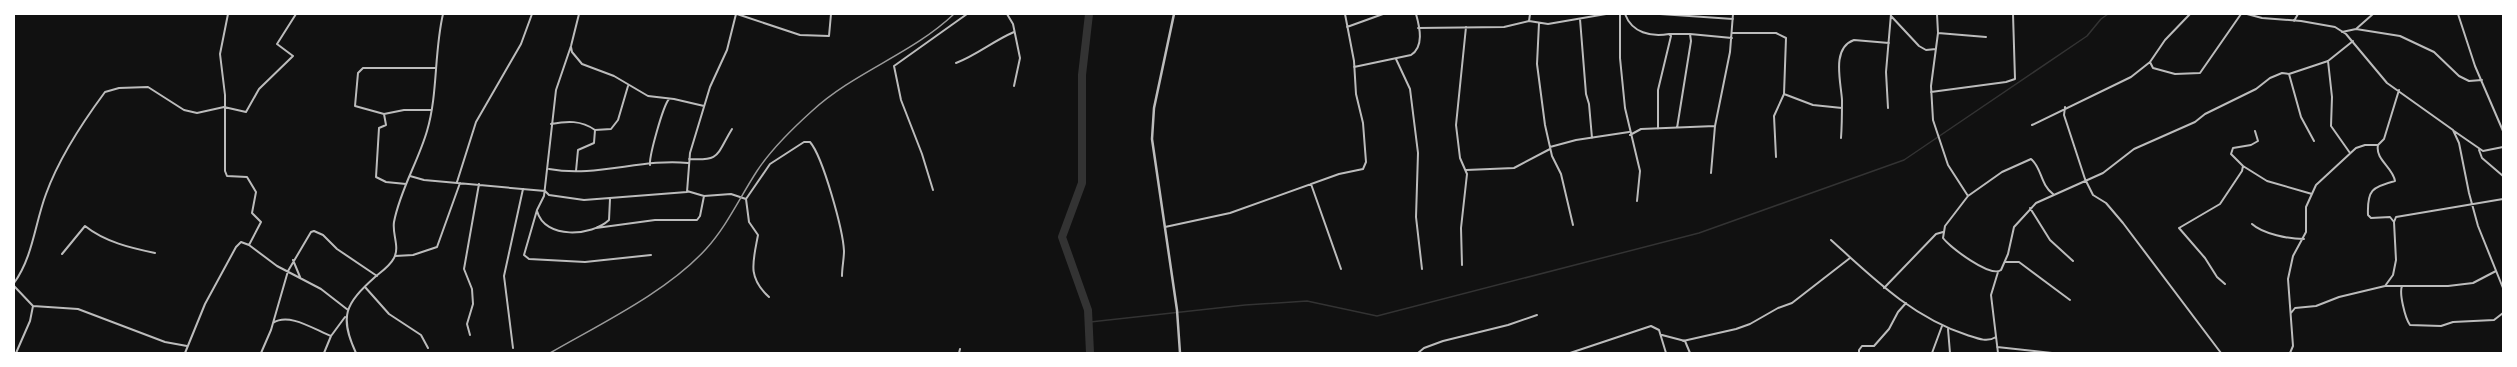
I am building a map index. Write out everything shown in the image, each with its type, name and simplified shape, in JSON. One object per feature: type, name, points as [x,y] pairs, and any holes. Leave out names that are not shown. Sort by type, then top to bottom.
[{"type":"street","points":[[228,14],[220,54],[224,107],[225,174],[247,177],[256,192],[252,213],[261,222],[249,245]]},
{"type":"street","points":[[14,282],[34,239],[51,181],[68,147],[105,92],[119,88],[148,87],[184,110],[197,113],[224,107],[246,112],[259,89],[293,56],[277,44],[296,14]]},
{"type":"street","points":[[324,353],[331,336],[346,316],[348,310],[365,287],[395,256],[394,221],[406,184],[427,131],[443,14]]},
{"type":"street","points":[[395,256],[414,255],[436,247],[476,122],[521,44],[532,14]]},
{"type":"street","points":[[579,14],[571,46],[556,90],[550,124],[549,169],[545,191],[537,210],[525,249],[525,258],[585,262],[651,255]]},
{"type":"street","points":[[687,191],[688,163],[704,106],[710,87],[725,55],[737,14],[800,35],[829,36],[831,14]]},
{"type":"street","points":[[933,190],[922,154],[901,100],[894,66],[967,14]]},
{"type":"street","points":[[1007,14],[1013,24],[1020,58],[1014,86]]},
{"type":"street","points":[[1174,14],[1152,122],[1152,139],[1177,310],[1180,353]]},
{"type":"street","points":[[1164,227],[1230,213],[1311,184],[1363,169],[1366,162],[1363,123],[1356,94],[1354,67],[1345,14]]},
{"type":"street","points":[[1347,27],[1383,14]]},
{"type":"street","points":[[1354,67],[1396,59],[1411,55],[1418,51],[1420,46],[1416,14]]},
{"type":"street","points":[[1529,21],[1530,14]]},
{"type":"street","points":[[1418,28],[1504,27],[1529,21],[1557,24],[1606,14]]},
{"type":"street","points":[[1620,14],[1622,82],[1630,133],[1636,148],[1640,171],[1637,201]]},
{"type":"street","points":[[1624,14],[1630,24],[1641,33],[1690,34],[1732,38]]},
{"type":"street","points":[[1660,14],[1733,19]]},
{"type":"street","points":[[1711,173],[1714,126],[1733,33],[1733,14]]},
{"type":"street","points":[[1937,14],[1938,33],[1931,92],[1933,120],[1948,165],[1968,196]]},
{"type":"street","points":[[1931,92],[2006,82],[2015,79],[2013,14]]},
{"type":"street","points":[[2032,125],[2065,107],[2121,84],[2150,62],[2165,40],[2190,14]]},
{"type":"street","points":[[2150,62],[2153,68],[2176,74],[2200,73],[2241,14]]},
{"type":"street","points":[[2247,14],[2262,18],[2336,27],[2353,41],[2380,75],[2478,149],[2487,152],[2503,147]]},
{"type":"street","points":[[2294,21],[2298,14]]},
{"type":"street","points":[[2356,29],[2373,14]]},
{"type":"street","points":[[2458,14],[2482,80],[2503,131]]},
{"type":"street","points":[[1891,15],[1920,46],[1926,50],[1936,49]]},
{"type":"street","points":[[1888,108],[1886,72],[1891,15]]},
{"type":"street","points":[[1580,19],[1586,94],[1589,104],[1592,138]]},
{"type":"street","points":[[1539,23],[1537,64],[1544,125],[1550,148],[1561,174],[1573,225]]},
{"type":"street","points":[[1462,266],[1461,228],[1466,170],[1458,150],[1456,125],[1466,27]]},
{"type":"street","points":[[2341,32],[2356,29],[2400,36],[2434,52],[2459,76],[2468,81],[2482,80]]},
{"type":"street","points":[[956,62],[978,53],[992,42],[1014,32]]},
{"type":"street","points":[[1733,33],[1776,32],[1784,35],[1786,44],[1784,94],[1774,116],[1776,157]]},
{"type":"street","points":[[1938,33],[1986,37]]},
{"type":"street","points":[[1658,129],[1658,90],[1670,40],[1669,34]]},
{"type":"street","points":[[1677,128],[1691,41],[1690,34]]},
{"type":"street","points":[[1841,138],[1842,108],[1838,69],[1845,45],[1854,40],[1889,43]]},
{"type":"street","points":[[1998,353],[1991,295],[1998,272],[2005,262],[2012,231],[2030,208],[2053,194],[2085,179],[2103,173],[2134,149],[2195,122],[2206,114],[2256,89],[2270,78],[2282,73],[2289,74],[2328,61],[2353,41]]},
{"type":"street","points":[[571,46],[572,52],[582,64],[614,76],[628,86],[651,97],[704,106]]},
{"type":"street","points":[[1396,59],[1406,80],[1411,98],[1418,153],[1416,216],[1422,269]]},
{"type":"street","points":[[2328,61],[2332,96],[2331,126],[2350,153]]},
{"type":"street","points":[[431,110],[404,110],[384,114],[355,106],[358,73],[364,68],[435,68]]},
{"type":"street","points":[[2289,74],[2301,117],[2314,141]]},
{"type":"street","points":[[550,124],[568,121],[588,125],[596,130],[611,129],[618,120],[628,86]]},
{"type":"street","points":[[2385,286],[2393,275],[2396,260],[2394,222],[2390,217],[2371,218],[2368,215],[2368,199],[2371,192],[2378,185],[2395,181],[2394,174],[2379,154],[2378,145],[2387,134],[2399,90]]},
{"type":"street","points":[[1784,94],[1813,105],[1842,108]]},
{"type":"street","points":[[664,98],[666,102]]},
{"type":"street","points":[[650,165],[650,156],[655,145],[655,133],[660,124],[666,102],[669,99]]},
{"type":"street","points":[[2065,107],[2064,115],[2085,179],[2093,195],[2106,203],[2155,263],[2221,353]]},
{"type":"street","points":[[2059,110],[2064,115]]},
{"type":"street","points":[[384,114],[386,125],[379,128],[376,176],[386,182],[406,184]]},
{"type":"street","points":[[1466,170],[1514,168],[1550,148],[1592,138],[1630,133],[1641,129],[1714,126]]},
{"type":"street","points":[[689,160],[709,161],[714,158],[732,129]]},
{"type":"street","points":[[576,171],[578,150],[594,143],[596,130]]},
{"type":"street","points":[[2453,130],[2459,143],[2472,206],[2483,241],[2503,288]]},
{"type":"street","points":[[2255,131],[2258,141],[2251,145],[2233,148],[2231,154],[2243,166],[2267,181],[2312,194]]},
{"type":"street","points":[[769,297],[759,288],[754,276],[753,265],[758,235],[750,222],[746,199],[770,164],[804,142],[810,142],[823,166],[844,251],[842,276]]},
{"type":"street","points":[[2292,352],[2288,279],[2290,264],[2304,239],[2306,207],[2316,185],[2350,153],[2361,146],[2378,145]]},
{"type":"street","points":[[2478,149],[2482,158],[2503,176]]},
{"type":"street","points":[[1998,272],[1981,267],[1943,238],[1943,232],[1968,196],[2002,172],[2031,159],[2035,162],[2045,188],[2053,194]]},
{"type":"street","points":[[549,169],[594,172],[622,166],[675,162],[688,163]]},
{"type":"street","points":[[2226,284],[2217,277],[2205,258],[2179,228],[2220,204],[2243,166]]},
{"type":"street","points":[[410,176],[424,180],[545,191],[549,195],[574,199],[610,199],[681,194],[687,191],[704,196],[731,194],[746,199]]},
{"type":"street","points":[[470,335],[467,324],[473,304],[472,289],[464,269],[479,184]]},
{"type":"street","points":[[1311,184],[1340,269]]},
{"type":"street","points":[[513,348],[504,276],[523,189]]},
{"type":"street","points":[[537,210],[542,221],[561,231],[580,233],[596,228],[655,220],[696,220],[700,216],[704,196]]},
{"type":"street","points":[[596,228],[609,220],[610,199]]},
{"type":"street","points":[[2394,222],[2400,215],[2448,207],[2472,206],[2503,199]]},
{"type":"street","points":[[2030,208],[2050,240],[2073,261]]},
{"type":"street","points":[[2252,224],[2269,232],[2294,239],[2304,239]]},
{"type":"street","points":[[62,254],[85,226],[99,237],[129,248],[155,253]]},
{"type":"street","points":[[261,353],[273,323],[292,260],[307,236],[314,231],[323,235],[337,249],[377,276]]},
{"type":"street","points":[[1884,288],[1936,234],[1943,232]]},
{"type":"street","points":[[1831,240],[1884,288],[1942,326],[1977,338],[1989,340],[1996,337]]},
{"type":"street","points":[[184,353],[206,304],[236,247],[241,242],[249,245],[268,261],[321,289],[348,310]]},
{"type":"street","points":[[1682,341],[1736,329],[1750,324],[1778,308],[1792,303],[1850,258]]},
{"type":"street","points":[[292,260],[300,277]]},
{"type":"street","points":[[2005,262],[2019,262],[2070,300]]},
{"type":"street","points":[[2290,312],[2302,306],[2316,306],[2339,297],[2385,286],[2448,286],[2473,283],[2497,271]]},
{"type":"street","points":[[14,286],[33,306],[78,309],[165,342],[187,346]]},
{"type":"street","points":[[2402,286],[2400,290],[2406,319],[2410,324],[2441,326],[2453,322],[2488,321],[2494,320],[2503,313]]},
{"type":"street","points":[[365,287],[389,314],[421,335],[428,348]]},
{"type":"street","points":[[1859,353],[1862,346],[1874,346],[1889,329],[1898,312],[1906,303]]},
{"type":"street","points":[[16,353],[30,321],[33,306]]},
{"type":"street","points":[[1418,353],[1424,348],[1454,337],[1508,325],[1537,315]]},
{"type":"street","points":[[346,316],[347,332],[356,353]]},
{"type":"street","points":[[273,323],[282,318],[291,320],[331,336]]},
{"type":"street","points":[[1570,353],[1651,326],[1657,328],[1662,335],[1666,353]]},
{"type":"street","points":[[1932,353],[1942,326]]},
{"type":"street","points":[[1948,329],[1950,353]]},
{"type":"street","points":[[1662,335],[1687,343],[1690,353]]},
{"type":"street","points":[[1997,347],[2052,353]]},
{"type":"street","points":[[958,353],[960,349]]},
{"type":"waterway","points":[[1089,14],[1082,75],[1082,183],[1062,237],[1088,310],[1090,353]]},
{"type":"waterway","points":[[1090,322],[1245,305],[1307,301],[1377,316],[1699,233],[1904,160],[2087,36],[2101,19],[2108,14]]},
{"type":"railway","points":[[550,353],[611,319],[653,293],[690,265],[714,240],[763,163],[797,125],[828,97],[920,41],[954,14]]}]
